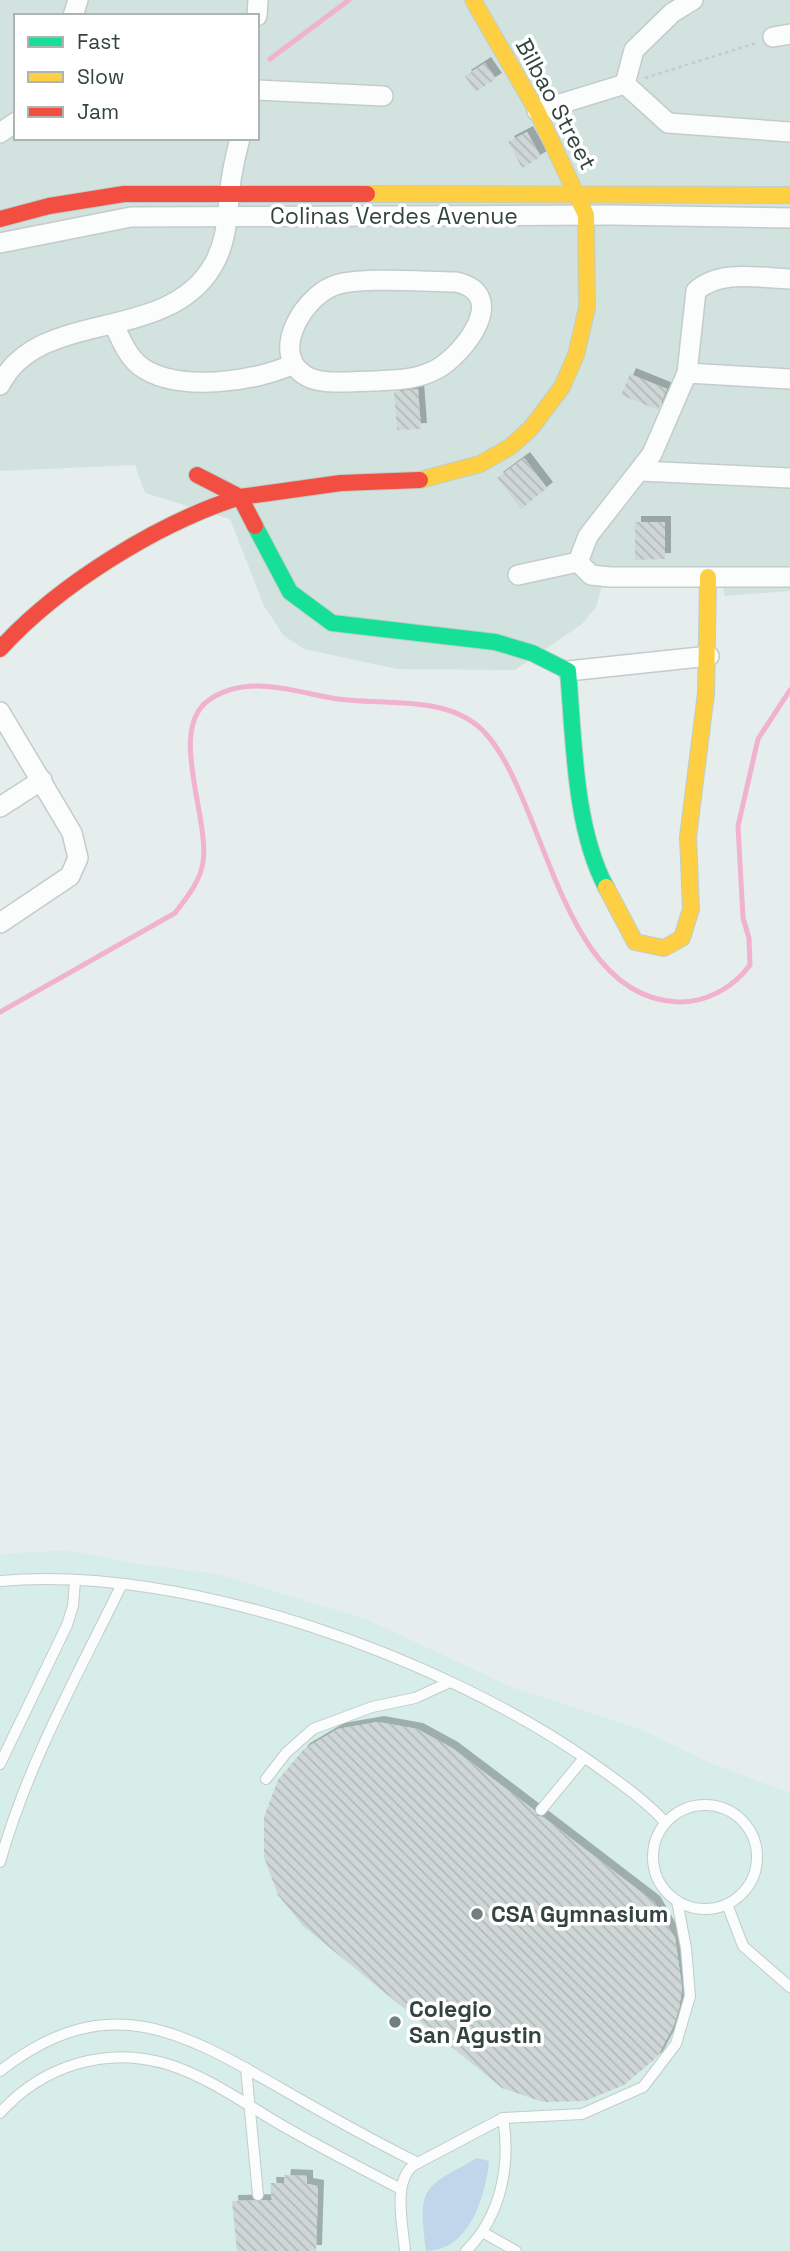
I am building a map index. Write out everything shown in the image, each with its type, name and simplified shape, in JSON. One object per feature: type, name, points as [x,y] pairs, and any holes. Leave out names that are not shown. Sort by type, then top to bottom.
[{"type":"street","name":"Bilbao Street","points":[[473,0],[537,111],[586,215]]},
{"type":"street","points":[[625,84],[634,50],[672,13],[693,0]]},
{"type":"street","points":[[537,111],[625,84]]},
{"type":"street","points":[[625,84],[668,123],[790,132]]},
{"type":"street","points":[[259,90],[383,96]]},
{"type":"street","points":[[0,385],[23,355],[41,345],[170,305],[200,282],[219,254],[230,216],[229,192],[240,140]]},
{"type":"street","name":"Colinas Verdes Avenue","points":[[0,219],[49,206],[124,194],[229,192],[790,195]]},
{"type":"street","points":[[0,649],[21,626],[103,562],[218,504],[240,497],[341,483],[427,480],[480,464],[510,447],[550,406],[576,355],[587,308],[586,215]]},
{"type":"street","name":"Colinas Verdes Avenue","points":[[0,243],[131,216],[586,215],[790,218]]},
{"type":"street","points":[[578,562],[588,536],[652,454],[687,373],[696,291],[704,284],[723,277],[790,279]]},
{"type":"street","points":[[456,282],[471,288],[480,303],[480,320],[473,335],[438,368],[419,376],[399,380],[319,380],[303,374],[293,364],[290,346],[298,322],[310,301],[334,286],[350,283],[456,282]]},
{"type":"street","points":[[114,324],[127,351],[139,365],[168,377],[247,380],[293,364]]},
{"type":"street","points":[[687,373],[790,379]]},
{"type":"street","points":[[640,471],[790,478]]},
{"type":"street","points":[[197,475],[240,497],[290,592],[332,623],[495,642],[532,653],[568,671],[709,656]]},
{"type":"street","points":[[518,575],[578,562]]},
{"type":"street","points":[[578,562],[591,575],[790,577]]},
{"type":"street","points":[[568,671],[576,761],[592,860],[635,942],[647,948],[675,944],[686,935],[691,911],[688,837],[709,656],[708,577]]},
{"type":"street","points":[[0,712],[72,833],[78,858],[70,876],[0,923]]},
{"type":"street","points":[[0,807],[42,780]]},
{"type":"lane","points":[[0,1581],[75,1581],[157,1588],[289,1620],[376,1650],[487,1698],[584,1758],[647,1802],[665,1822]]},
{"type":"lane","points":[[0,1764],[66,1625],[73,1606],[75,1581]]},
{"type":"lane","points":[[0,1862],[13,1815],[50,1725],[122,1584]]},
{"type":"lane","points":[[265,1779],[286,1753],[313,1729],[372,1707],[415,1698],[450,1682]]},
{"type":"lane","points":[[541,1810],[584,1758]]},
{"type":"lane","points":[[704,1804],[725,1809],[750,1830],[757,1850],[755,1872],[745,1891],[727,1904],[704,1909],[677,1901],[663,1888],[653,1866],[654,1843],[665,1822],[683,1809],[704,1804]]},
{"type":"lane","points":[[405,2251],[401,2189],[407,2170],[503,2118],[582,2114],[643,2087],[676,2044],[690,1996],[686,1948],[677,1901]]},
{"type":"lane","points":[[727,1904],[743,1946],[790,1987]]},
{"type":"lane","points":[[0,2071],[28,2049],[65,2033],[125,2025],[155,2028],[182,2035],[418,2163]]},
{"type":"lane","points":[[0,2113],[51,2073],[100,2058],[148,2059],[172,2066],[401,2189]]},
{"type":"lane","points":[[246,2068],[258,2195]]},
{"type":"lane","points":[[466,2251],[484,2233],[497,2202],[508,2147],[503,2118]]},
{"type":"lane","points":[[484,2233],[516,2251]]},
{"type":"path","points":[[625,84],[781,35]]},
{"type":"shaded area","points":[[0,0],[790,0],[790,591],[725,596],[722,584],[603,583],[596,607],[582,624],[515,670],[397,669],[304,649],[284,636],[264,606],[230,519],[145,493],[135,465],[0,471]]},
{"type":"shaded area","name":"Colegio San Agustin","points":[[68,1550],[139,1564],[217,1574],[366,1619],[514,1688],[640,1729],[708,1762],[790,1793],[790,2251],[0,2251],[0,1554]]},
{"type":"shaded area","points":[[477,2158],[489,2161],[484,2190],[472,2219],[454,2242],[441,2249],[426,2251],[423,2213],[428,2191],[445,2176]]},
{"type":"building","points":[[485,63],[496,79],[475,92],[465,76]]},
{"type":"building","points":[[527,132],[541,157],[522,168],[508,142]]},
{"type":"building","points":[[630,374],[667,389],[658,410],[621,395]]},
{"type":"building","points":[[418,389],[421,429],[397,430],[394,392]]},
{"type":"building","points":[[524,458],[547,488],[521,509],[497,478]]},
{"type":"building","points":[[635,522],[665,522],[665,559],[635,560]]},
{"type":"building","name":"CSA Gymnasium","points":[[378,1722],[417,1729],[452,1748],[534,1810],[537,1816],[543,1817],[654,1902],[675,1938],[682,1988],[679,2008],[673,2027],[657,2057],[624,2085],[585,2101],[543,2102],[502,2088],[303,1926],[278,1895],[264,1857],[264,1817],[278,1780],[304,1749],[338,1729]]},
{"type":"building","points":[[285,2175],[307,2176],[307,2184],[318,2186],[316,2251],[237,2251],[232,2201],[272,2200],[270,2183],[284,2183]]},
{"type":"waterway","points":[[270,59],[349,0]]},
{"type":"waterway","points":[[0,1012],[175,913],[196,883],[203,862],[204,844],[190,752],[191,731],[197,713],[209,700],[223,692],[254,686],[332,698],[435,707],[472,721],[487,735],[508,766],[561,893],[582,934],[607,968],[639,992],[678,1002],[709,997],[728,987],[750,965],[749,938],[743,918],[738,826],[758,739],[790,690]]},
{"type":"traffic: fast","points":[[255,526],[290,592],[332,623],[495,642],[532,653],[568,671],[581,810],[595,863],[606,887]]},
{"type":"traffic: slow","points":[[420,480],[480,464],[510,447],[531,428],[562,387],[576,355],[587,308],[586,215],[537,111],[473,0]]},
{"type":"traffic: slow","points":[[367,194],[790,195]]},
{"type":"traffic: slow","points":[[606,887],[635,942],[664,948],[682,938],[691,909],[688,837],[706,693],[708,577]]},
{"type":"traffic: jam","points":[[0,219],[49,206],[124,194],[367,194]]},
{"type":"traffic: jam","points":[[197,475],[240,497],[341,483],[420,480]]},
{"type":"traffic: jam","points":[[0,649],[50,602],[80,580],[111,559],[176,523],[240,497],[255,526]]},
{"type":"place","name":"CSA Gymnasium","points":[[477,1914]]},
{"type":"place","name":"Colegio San Agustin","points":[[395,2022]]}]
